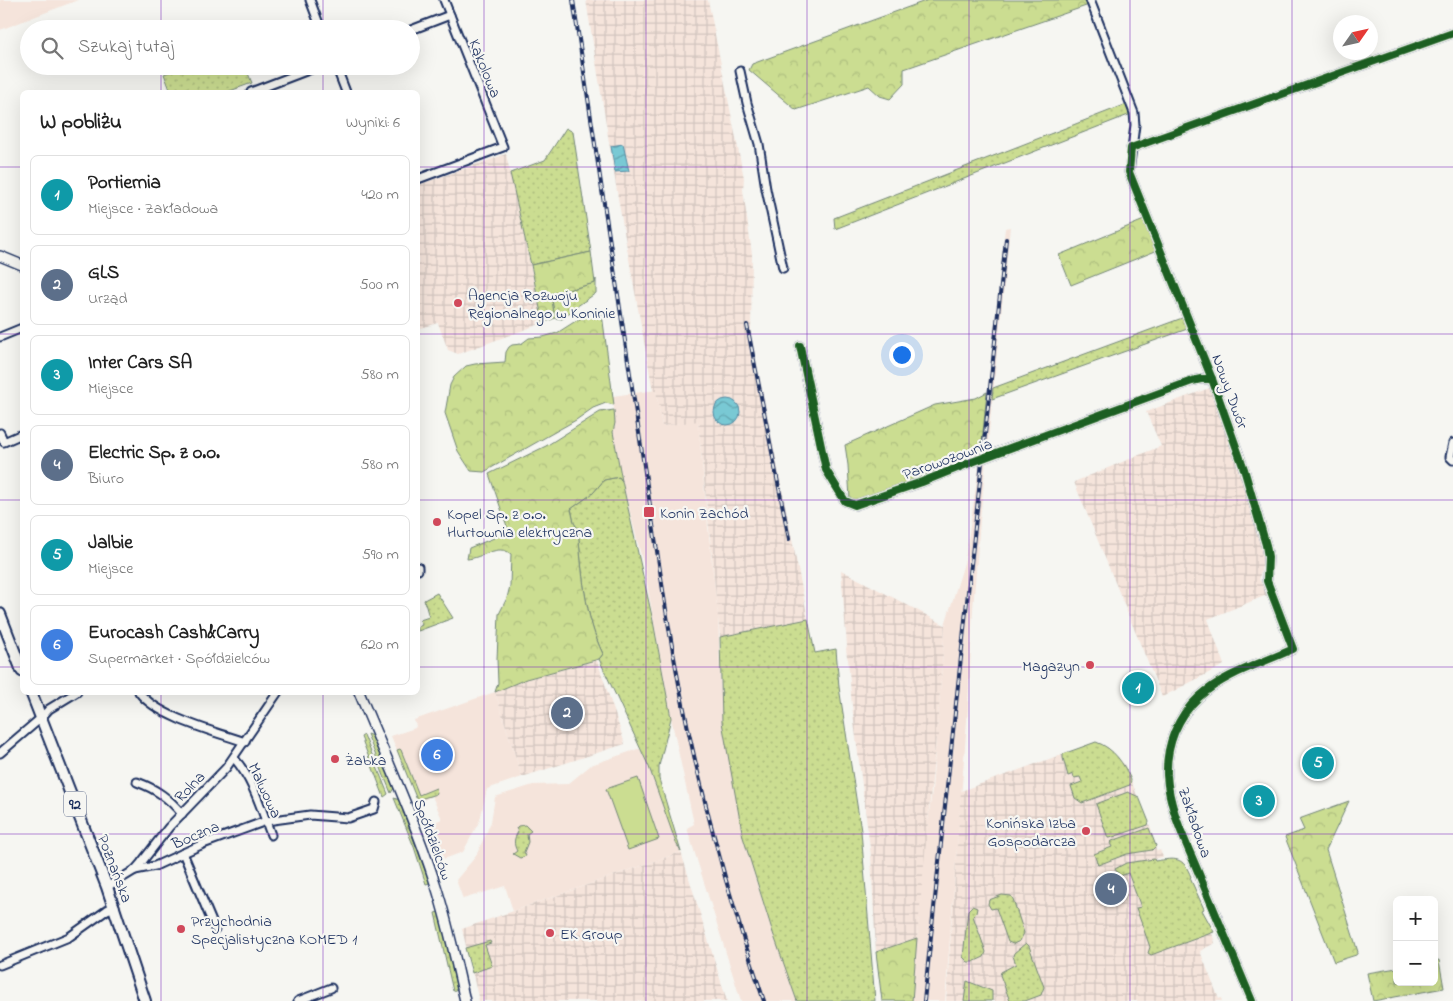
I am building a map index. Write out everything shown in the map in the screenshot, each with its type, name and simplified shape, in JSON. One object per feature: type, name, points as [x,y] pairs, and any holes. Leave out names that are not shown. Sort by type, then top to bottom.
[{"type":"main road","points":[[0,614],[20,666]]},
{"type":"main road","name":"Poznańska","points":[[32,695],[108,887],[145,1001]]},
{"type":"street","points":[[310,0],[318,20]]},
{"type":"street","name":"Kąkolowa","points":[[420,178],[503,147],[444,0]]},
{"type":"street","name":"Nowy Dwór","points":[[1090,0],[1134,114],[1135,125],[1129,172],[1212,379],[1244,469],[1266,545],[1268,556],[1267,581],[1293,649]]},
{"type":"street","points":[[420,27],[450,15]]},
{"type":"street","points":[[1131,148],[1453,33]]},
{"type":"street","points":[[740,71],[746,103],[760,144],[766,189],[783,268]]},
{"type":"street","points":[[256,90],[295,75]]},
{"type":"street","points":[[339,75],[345,90]]},
{"type":"street","points":[[0,256],[20,264]]},
{"type":"street","points":[[0,337],[20,329]]},
{"type":"street","name":"Parowozownia","points":[[800,346],[826,470],[846,502],[855,505],[1192,381],[1212,379]]},
{"type":"street","points":[[0,433],[4,442],[20,435]]},
{"type":"street","points":[[1452,458],[1453,443]]},
{"type":"street","name":"Zakładowa","points":[[1252,1001],[1176,816],[1168,783],[1168,754],[1174,731],[1180,720],[1191,704],[1202,693],[1224,679],[1293,649]]},
{"type":"street","points":[[0,753],[41,718],[48,709],[72,695]]},
{"type":"street","points":[[142,695],[155,706],[183,720],[245,742]]},
{"type":"street","name":"Rolna","points":[[108,887],[135,870],[182,814],[234,758],[276,695]]},
{"type":"street","name":"Spółdzielców","points":[[360,695],[427,858],[443,909],[465,1001]]},
{"type":"street","name":"Malwowa","points":[[234,758],[244,770],[254,790],[271,834]]},
{"type":"street","points":[[137,782],[154,789],[172,802],[182,814]]},
{"type":"street","name":"Boczna","points":[[135,870],[155,866],[203,844],[266,821],[310,815],[348,818],[374,809],[376,802]]},
{"type":"street","points":[[183,853],[214,929]]},
{"type":"street","points":[[0,965],[69,937],[114,906]]},
{"type":"street","points":[[298,1001],[331,988]]},
{"type":"shaded area","points":[[0,0],[78,0],[26,20],[20,20],[20,22],[0,30]]},
{"type":"shaded area","points":[[586,0],[708,0],[744,178],[743,190],[752,254],[751,335],[808,619],[720,637],[698,421],[662,426],[656,391],[653,391],[619,204]]},
{"type":"shaded area","points":[[506,154],[543,323],[458,354],[448,350],[438,323],[420,328],[420,184]]},
{"type":"shaded area","points":[[1010,227],[980,520],[968,708],[945,1001],[912,1001],[924,851],[932,791],[936,737],[939,737],[939,732],[937,732],[945,625],[965,560],[981,453],[1005,228]]},
{"type":"shaded area","points":[[1212,387],[1247,493],[1265,556],[1259,578],[1267,595],[1208,619],[1224,665],[1162,697],[1074,482],[1161,446],[1146,412]]},
{"type":"shaded area","points":[[656,390],[662,426],[698,420],[718,615],[722,722],[754,874],[797,1001],[741,1001],[687,828],[694,824],[671,718],[644,567],[622,481],[613,432],[615,423],[613,396]]},
{"type":"shaded area","points":[[841,570],[945,625],[937,732],[939,732],[939,737],[936,737],[917,938],[876,952],[871,856],[852,706]]},
{"type":"shaded area","points":[[597,660],[625,744],[522,777],[495,692],[526,679]]},
{"type":"shaded area","points":[[495,692],[522,777],[487,789],[480,820],[463,852],[444,859],[430,824],[442,819],[432,796],[418,802],[391,736],[415,728],[414,720]]},
{"type":"shaded area","points":[[1096,742],[1102,744],[1124,764],[1152,831],[1150,832],[1157,851],[1160,850],[1163,857],[1154,859],[1155,861],[1174,859],[1182,861],[1187,867],[1204,909],[1202,910],[1214,932],[1212,933],[1215,943],[1200,951],[1219,999],[1221,998],[1222,1001],[946,1001],[961,791]]},
{"type":"shaded area","points":[[640,749],[649,767],[676,843],[681,852],[513,911],[505,886],[463,899],[456,880],[476,856],[491,822],[495,797],[533,785],[568,784],[591,765]]},
{"type":"shaded area","points":[[681,852],[727,1001],[479,1001],[462,929]]},
{"type":"green space","points":[[928,0],[1087,0],[1089,5],[904,69],[904,84],[890,99],[880,96],[869,86],[796,110],[749,70],[752,64]]},
{"type":"green space","points":[[164,75],[249,75],[252,83],[233,90],[170,90]]},
{"type":"green space","points":[[1127,104],[1131,114],[835,229],[834,218]]},
{"type":"green space","points":[[566,128],[573,132],[591,252],[531,265],[510,173],[545,160]]},
{"type":"green space","points":[[1144,220],[1158,250],[1071,285],[1059,255]]},
{"type":"green space","points":[[591,252],[595,283],[551,294],[556,316],[543,323],[531,265]]},
{"type":"green space","points":[[596,279],[596,293],[562,319],[555,318],[551,294],[595,283]]},
{"type":"green space","points":[[602,314],[614,405],[606,403],[593,408],[576,420],[484,472],[471,471],[458,451],[445,413],[450,385],[454,377],[466,366],[505,362],[506,352],[512,345],[521,344],[529,338],[557,333],[582,317]]},
{"type":"green space","points":[[1185,317],[1190,328],[992,399],[993,388]]},
{"type":"green space","points":[[987,392],[981,453],[858,501],[850,499],[845,445],[935,405],[976,398]]},
{"type":"green space","points":[[614,410],[615,423],[613,432],[622,481],[619,477],[604,480],[593,493],[571,509],[574,523],[578,529],[588,608],[603,654],[599,659],[526,679],[495,692],[498,683],[499,614],[507,598],[510,586],[511,554],[506,551],[496,550],[467,559],[469,548],[509,532],[489,474],[546,446],[600,412]]},
{"type":"green space","points":[[619,477],[622,481],[653,621],[671,718],[659,766],[659,779],[681,852],[676,843],[649,767],[599,659],[603,654],[588,608],[578,529],[574,523],[571,509],[593,493],[604,480]]},
{"type":"green space","points":[[437,593],[453,618],[420,630],[420,626],[422,625],[420,620],[429,617],[424,600]]},
{"type":"green space","points":[[808,619],[815,653],[836,649],[839,687],[861,831],[875,1001],[797,1001],[773,933],[743,837],[722,722],[720,637]]},
{"type":"green space","points":[[367,734],[372,736],[394,788],[391,793]]},
{"type":"green space","points":[[364,735],[388,794],[384,797],[361,737]]},
{"type":"green space","points":[[1096,742],[1108,748],[1118,757],[1131,780],[1130,785],[1082,803],[1075,798],[1071,786],[1082,782],[1080,777],[1074,778],[1073,774],[1068,776],[1063,754]]},
{"type":"green space","points":[[400,749],[419,795],[436,788],[436,794],[417,800],[397,750]]},
{"type":"green space","points":[[638,778],[659,839],[628,850],[606,789]]},
{"type":"green space","points":[[1128,792],[1139,797],[1149,822],[1148,825],[1108,838],[1096,804]]},
{"type":"green space","points":[[394,798],[399,800],[430,883],[426,884],[414,847]]},
{"type":"green space","points":[[1349,801],[1326,850],[1358,952],[1356,955],[1334,962],[1285,837],[1304,830],[1299,819]]},
{"type":"green space","points":[[525,825],[531,831],[527,834],[528,842],[524,852],[526,856],[520,858],[513,854],[517,851],[515,839],[518,832],[516,828]]},
{"type":"green space","points":[[1149,828],[1156,846],[1152,850],[1127,854],[1098,865],[1094,854],[1112,847],[1110,843],[1112,841]]},
{"type":"green space","points":[[1154,859],[1155,861],[1174,859],[1185,865],[1204,909],[1202,910],[1214,932],[1151,955],[1148,953],[1150,947],[1136,908],[1141,907],[1128,873],[1120,876],[1115,869],[1126,863]]},
{"type":"green space","points":[[1002,895],[1011,896],[1013,899],[1024,933],[1020,941],[1013,944],[1008,942],[996,908],[991,909],[988,904],[989,900]]},
{"type":"green space","points":[[972,906],[977,908],[973,916],[986,952],[984,957],[968,962],[963,957],[968,910]]},
{"type":"green space","points":[[439,912],[457,989],[453,991],[435,913]]},
{"type":"green space","points":[[917,938],[912,1001],[882,1001],[876,952]]},
{"type":"green space","points":[[490,941],[491,943],[485,945],[492,966],[472,973],[465,948]]},
{"type":"green space","points":[[1026,943],[1029,946],[1044,987],[1041,995],[1025,1001],[1010,1001],[1000,975],[1001,972],[1016,964],[1013,956],[1014,953]]},
{"type":"green space","points":[[1438,960],[1444,988],[1373,1001],[1367,973],[1393,969],[1393,986],[1438,986]]},
{"type":"green space","points":[[967,981],[992,991],[992,1001],[964,1001]]},
{"type":"water","points":[[623,144],[629,171],[615,172],[611,146]]},
{"type":"water","points":[[727,399],[736,403],[740,412],[736,421],[727,425],[718,421],[714,412],[718,403]]},
{"type":"railway","points":[[573,0],[674,660],[706,808],[733,905],[764,1001]]},
{"type":"railway","points":[[924,1001],[1006,239]]},
{"type":"railway","points":[[747,325],[789,539]]},
{"type":"cycle path","points":[[1252,1001],[1175,815],[1167,775],[1168,753],[1174,732],[1185,713],[1199,697],[1220,681],[1293,649],[1267,581],[1268,557],[1266,545],[1244,469],[1212,379],[1129,172],[1131,148],[1453,33]]},
{"type":"cycle path","points":[[800,346],[826,470],[845,501],[855,505],[922,482],[1192,381],[1212,379]]},
{"type":"place","name":"Agencja Rozwoju Regionalnego w Koninie","points":[[458,303]]},
{"type":"place","name":"Konin Zachód","points":[[649,512]]},
{"type":"place","name":"Kopel Sp. z o.o. Hurtownia elektryczna","points":[[437,522]]},
{"type":"place","name":"Magazyn","points":[[1090,665]]},
{"type":"place","name":"Portiernia","points":[[1138,688]]},
{"type":"place","name":"GLS","points":[[567,713]]},
{"type":"place","name":"Eurocash Cash&Carry","points":[[437,755]]},
{"type":"place","name":"Żabka","points":[[335,759]]},
{"type":"place","name":"Jalbie","points":[[1318,763]]},
{"type":"place","name":"Inter Cars SA","points":[[1259,801]]},
{"type":"place","name":"Konińska Izba Gospodarcza","points":[[1086,831]]},
{"type":"place","name":"Electric Sp. z o.o.","points":[[1111,889]]},
{"type":"place","name":"Przychodnia Specjalistyczna KOMED 1","points":[[181,929]]},
{"type":"place","name":"EK Group","points":[[550,933]]}]
